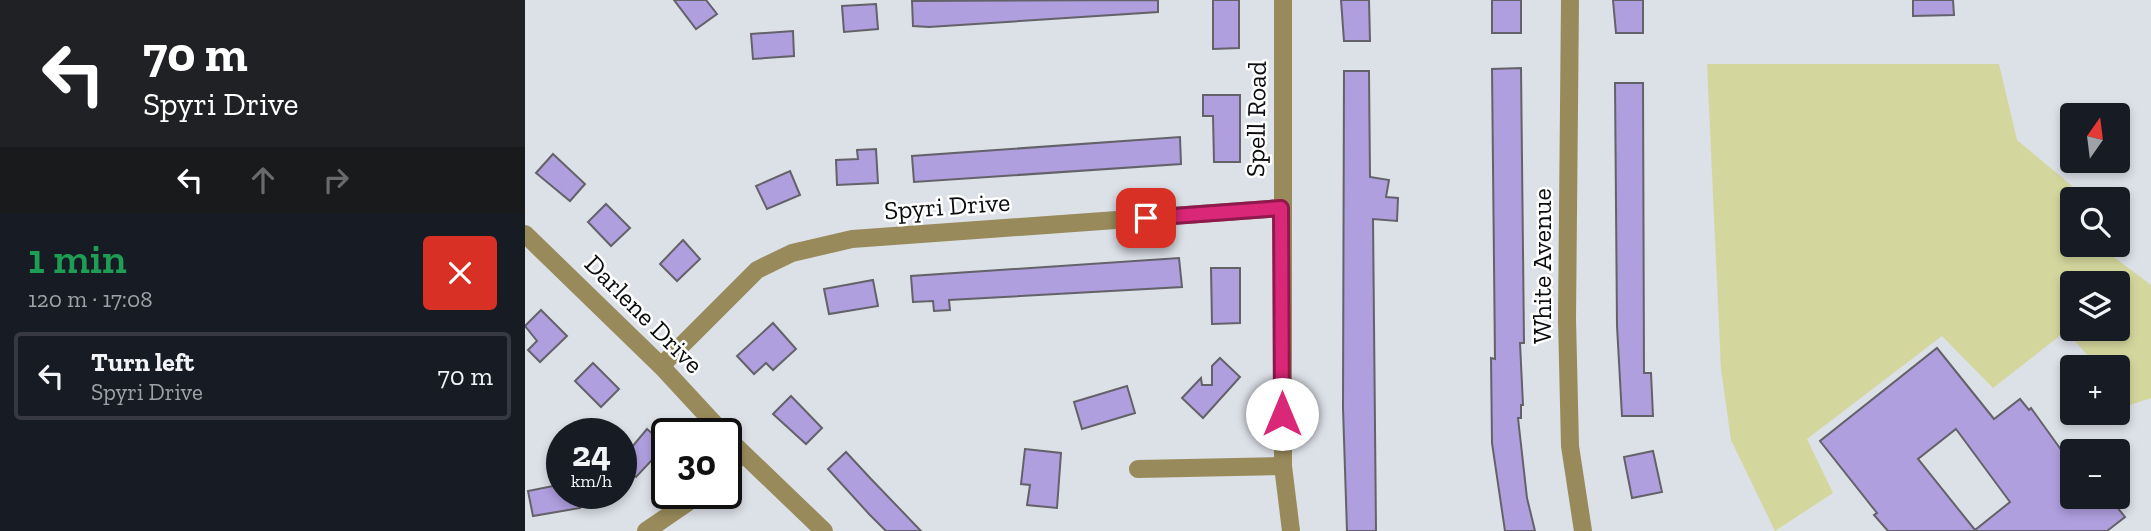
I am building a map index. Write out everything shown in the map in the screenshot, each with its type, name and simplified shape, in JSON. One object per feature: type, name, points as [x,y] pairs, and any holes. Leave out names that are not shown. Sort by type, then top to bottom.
[{"type":"street","name":"Spell Road","points":[[1283,0],[1283,466],[1291,531]]},
{"type":"street","name":"White Avenue","points":[[1570,0],[1567,320],[1570,446],[1583,531]]},
{"type":"street","name":"Spyri Drive","points":[[661,366],[757,270],[792,253],[852,239],[1281,208]]},
{"type":"street","name":"Darlene Drive","points":[[525,234],[661,366],[709,418]]},
{"type":"street","name":"Darlene Drive","points":[[742,454],[824,531]]},
{"type":"street","points":[[1138,469],[1283,466]]},
{"type":"street","points":[[646,531],[678,509]]},
{"type":"green space","points":[[1707,64],[1999,64],[2017,140],[2072,187],[2060,187],[2060,257],[2114,257],[2151,285],[2151,398],[2130,405],[2130,355],[2087,355],[2075,341],[2130,341],[2130,271],[2060,271],[2060,336],[1993,388],[1942,336],[1807,439],[1833,493],[1775,531],[1731,440],[1721,369]]},
{"type":"building","points":[[674,0],[706,0],[717,14],[696,29]]},
{"type":"building","points":[[1158,0],[1158,12],[913,26],[912,1]]},
{"type":"building","points":[[1213,0],[1239,0],[1239,48],[1213,49]]},
{"type":"building","points":[[1341,0],[1369,0],[1370,41],[1344,41]]},
{"type":"building","points":[[1492,0],[1521,0],[1521,33],[1492,33]]},
{"type":"building","points":[[1613,0],[1643,0],[1643,33],[1616,33]]},
{"type":"building","points":[[1913,0],[1953,0],[1954,15],[1913,16]]},
{"type":"building","points":[[876,4],[878,29],[844,32],[842,6]]},
{"type":"building","points":[[793,31],[794,56],[753,59],[751,34]]},
{"type":"building","points":[[1521,68],[1524,343],[1520,343],[1523,405],[1521,418],[1518,418],[1527,498],[1535,531],[1505,531],[1492,443],[1491,358],[1495,359],[1492,69]]},
{"type":"building","points":[[1344,71],[1369,71],[1370,177],[1389,180],[1386,197],[1398,198],[1397,221],[1373,219],[1376,531],[1347,531],[1343,408]]},
{"type":"building","points":[[1615,83],[1643,83],[1644,373],[1651,373],[1653,416],[1622,416],[1617,326]]},
{"type":"building","points":[[1203,95],[1240,95],[1240,162],[1214,162],[1213,116],[1203,116]]},
{"type":"building","points":[[1180,137],[1181,164],[914,182],[912,156]]},
{"type":"building","points":[[876,149],[878,183],[837,185],[836,160],[858,159],[857,150]]},
{"type":"building","points":[[553,154],[585,184],[570,201],[536,173]]},
{"type":"building","points":[[790,171],[800,195],[767,209],[756,186]]},
{"type":"building","points":[[606,204],[630,228],[611,246],[588,222]]},
{"type":"building","points":[[683,240],[700,259],[677,281],[660,264]]},
{"type":"building","points":[[1179,258],[1182,287],[949,300],[950,310],[934,311],[933,301],[913,302],[911,276]]},
{"type":"building","points":[[1211,268],[1240,268],[1240,323],[1212,324]]},
{"type":"building","points":[[873,280],[878,306],[829,314],[824,289]]},
{"type":"building","points":[[541,310],[567,336],[540,362],[528,350],[537,341],[525,326]]},
{"type":"building","points":[[773,323],[796,349],[773,370],[766,363],[754,374],[737,356]]},
{"type":"building","points":[[1937,348],[1994,419],[2020,399],[2029,410],[2031,408],[2060,448],[2060,509],[2119,509],[2125,517],[2107,531],[1888,531],[1874,515],[1877,513],[1820,441]],"holes":[[[1956,429],[2010,502],[1975,530],[1918,459]]]},
{"type":"building","points":[[1220,358],[1240,377],[1203,418],[1182,398],[1201,378],[1202,385],[1212,385],[1212,366]]},
{"type":"building","points":[[593,363],[619,389],[601,407],[575,381]]},
{"type":"building","points":[[1127,386],[1135,413],[1082,429],[1074,402]]},
{"type":"building","points":[[791,396],[822,428],[806,444],[773,414]]},
{"type":"building","points":[[647,429],[651,432],[651,461],[637,476],[637,441]]},
{"type":"building","points":[[1025,449],[1061,453],[1057,508],[1027,505],[1030,485],[1021,484]]},
{"type":"building","points":[[1653,451],[1662,492],[1632,498],[1624,457]]},
{"type":"building","points":[[846,452],[921,531],[886,531],[869,514],[828,469]]},
{"type":"building","points":[[546,487],[546,509],[574,509],[533,516],[528,491]]},
{"type":"route","points":[[1146,218],[1281,208],[1282,414]]}]
